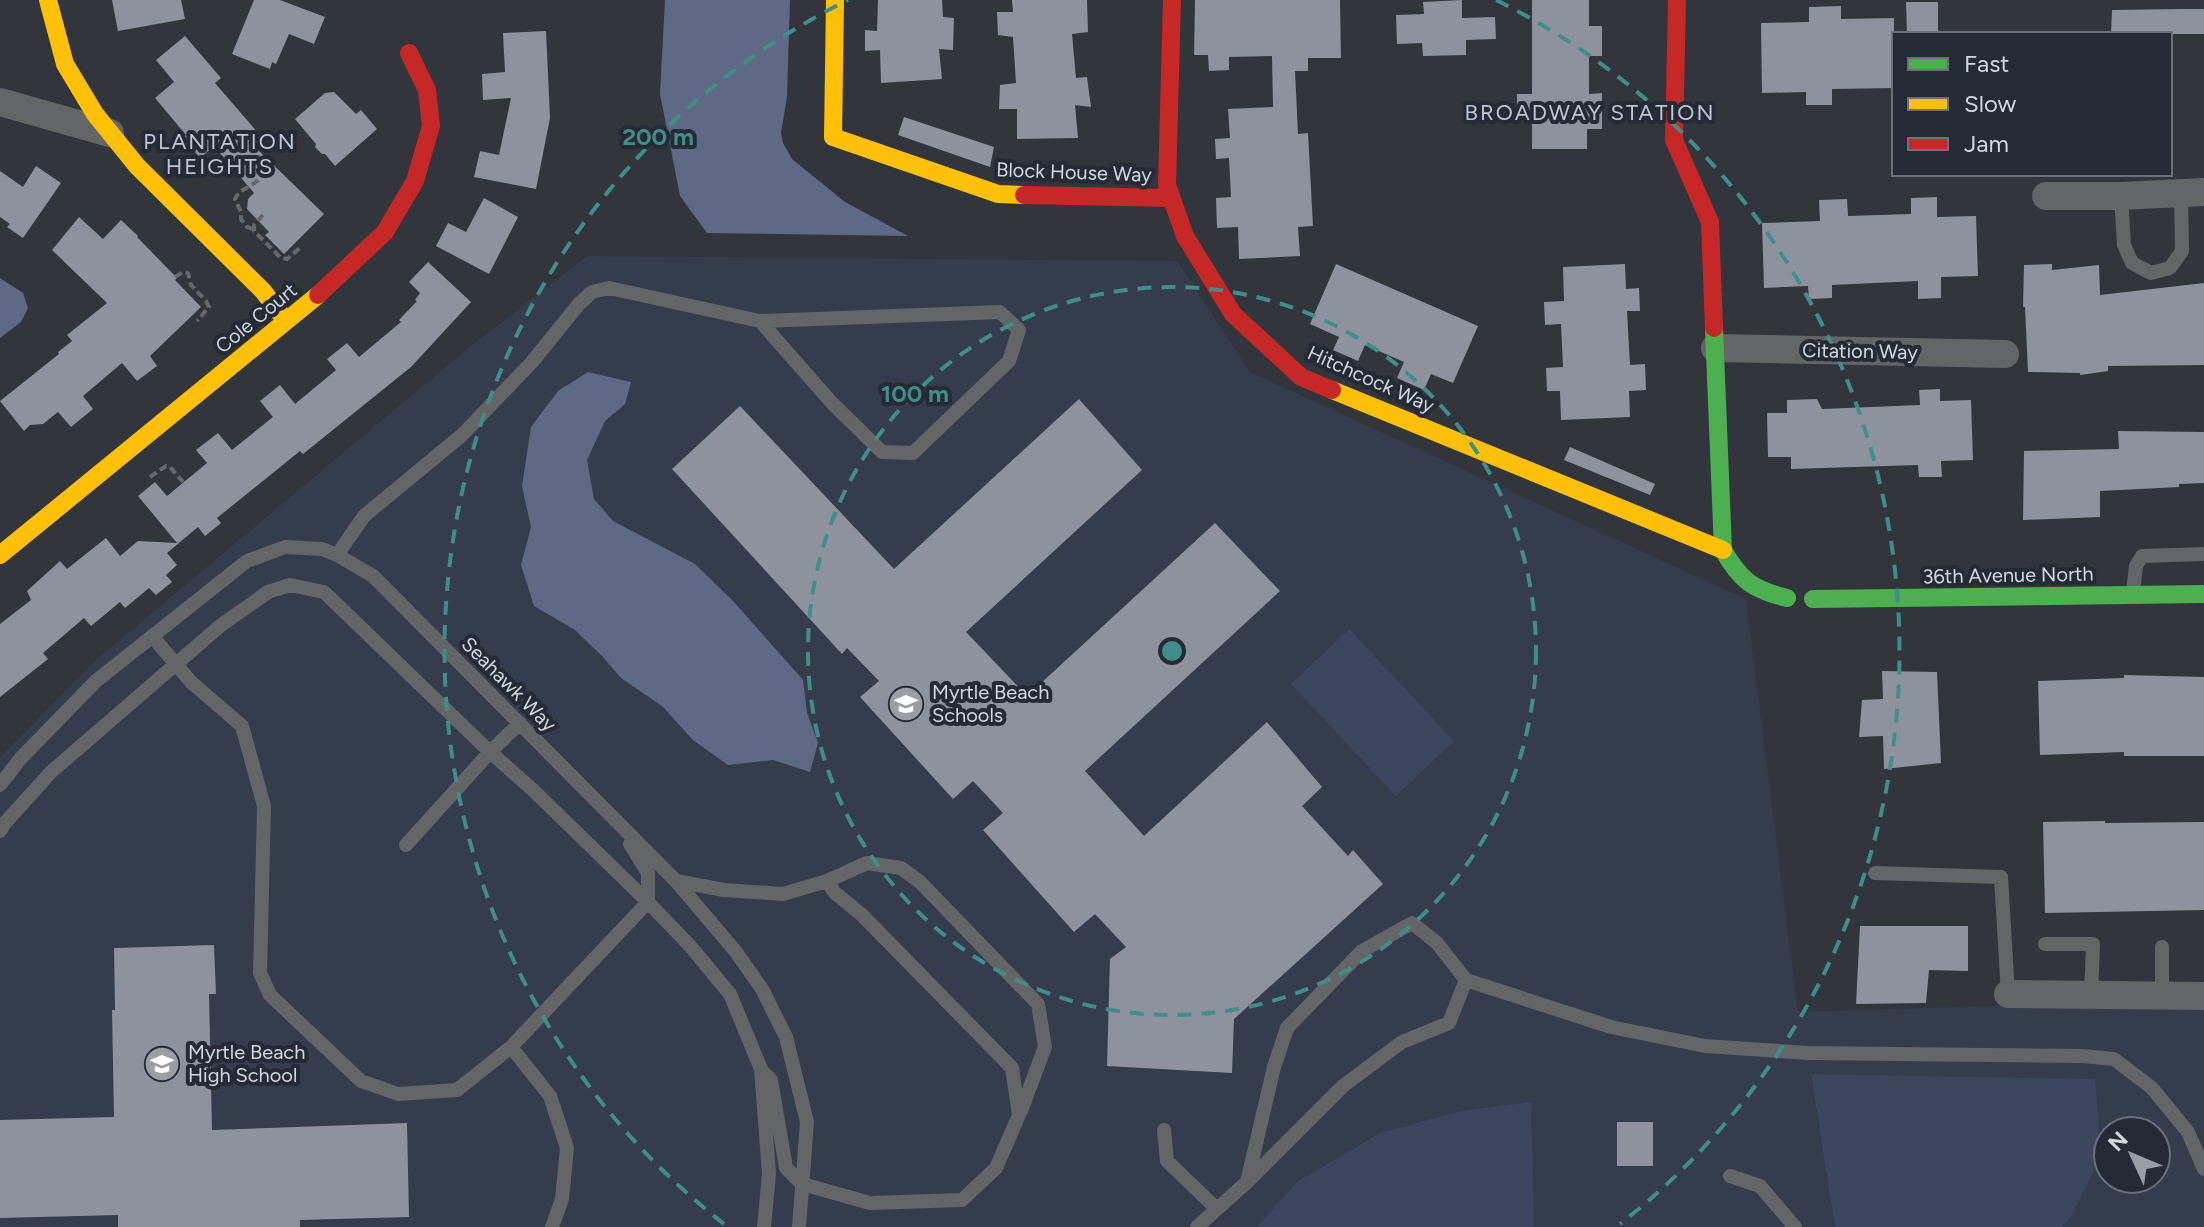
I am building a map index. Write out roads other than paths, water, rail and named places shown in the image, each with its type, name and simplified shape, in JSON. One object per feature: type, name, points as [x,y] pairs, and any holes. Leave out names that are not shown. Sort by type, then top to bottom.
[{"type":"street","points":[[48,0],[65,64],[95,114],[137,166],[263,291],[286,321]]},
{"type":"street","name":"Block House Way","points":[[835,0],[833,137],[998,194],[1171,198]]},
{"type":"street","name":"Hitchcock Way","points":[[1172,0],[1167,185],[1185,236],[1233,314],[1301,377],[1723,550]]},
{"type":"street","points":[[1677,0],[1674,140],[1710,222],[1723,550],[1738,576],[1765,594],[1787,598]]},
{"type":"street","name":"Cole Court","points":[[0,555],[334,282],[385,232],[415,181],[431,126],[427,90],[409,53]]},
{"type":"street","points":[[0,102],[110,133]]},
{"type":"street","points":[[2046,196],[2193,192]]},
{"type":"street","name":"Citation Way","points":[[1715,348],[2005,354]]},
{"type":"street","name":"36th Avenue North","points":[[1813,599],[2204,594]]},
{"type":"street","points":[[2008,994],[2204,996]]},
{"type":"lane","points":[[2121,196],[2124,245],[2132,263],[2151,273],[2170,268],[2182,251],[2193,192]]},
{"type":"lane","points":[[337,555],[364,516],[462,435],[532,362],[592,292],[609,288],[760,321],[1000,312],[1019,330],[1009,361],[913,453],[882,452],[832,403],[760,321]]},
{"type":"lane","name":"Seahawk Way","points":[[0,785],[21,758],[96,681],[247,561],[285,547],[322,549],[337,555],[373,576],[676,881],[736,952],[762,989],[786,1037],[807,1122],[799,1227]]},
{"type":"lane","points":[[2133,595],[2136,566],[2142,556],[2204,554]]},
{"type":"lane","points":[[0,831],[51,772],[220,626],[268,592],[290,585],[324,592],[648,902],[730,994],[761,1069],[769,1174],[764,1227]]},
{"type":"lane","points":[[152,636],[191,682],[242,726],[264,806],[260,973],[270,995],[361,1081],[398,1094],[457,1090],[511,1047],[648,902],[648,873],[619,826]]},
{"type":"lane","points":[[406,845],[520,723]]},
{"type":"lane","points":[[676,881],[724,890],[783,894],[827,881],[867,863],[901,868],[920,882],[1038,1004],[1045,1047],[996,1168],[962,1200],[870,1203],[802,1184],[786,1168],[771,1080],[761,1069]]},
{"type":"lane","points":[[1875,873],[2001,877],[2008,994]]},
{"type":"lane","points":[[827,881],[834,892],[862,915],[1012,1068],[1019,1115]]},
{"type":"lane","points":[[1247,1182],[1274,1067],[1287,1028],[1362,951],[1412,923],[1437,943],[1466,980],[1611,1027],[1705,1046],[1808,1053],[2114,1059],[2152,1088],[2188,1132],[2204,1169]]},
{"type":"lane","points":[[2045,944],[2093,944],[2091,996]]},
{"type":"lane","points":[[2162,947],[2162,995]]},
{"type":"lane","points":[[1197,1227],[1343,1086],[1402,1042],[1449,1023],[1466,980]]},
{"type":"lane","points":[[511,1047],[550,1096],[567,1148],[562,1199],[552,1227]]},
{"type":"lane","points":[[1164,1130],[1167,1161],[1217,1209]]},
{"type":"lane","points":[[1730,1176],[1760,1186],[1795,1227]]},
{"type":"place","name":"Myrtle Beach Schools","points":[[906,704]]},
{"type":"place","name":"Myrtle Beach High School","points":[[162,1064]]},
{"type":"district","name":"BROADWAY STATION","points":[[1590,112]]},
{"type":"district","name":"PLANTATION HEIGHTS","points":[[220,154]]}]
